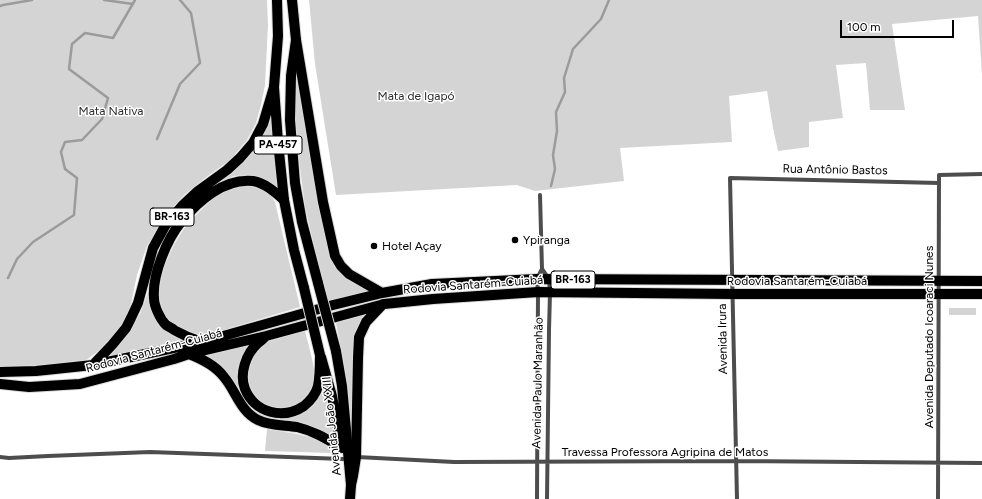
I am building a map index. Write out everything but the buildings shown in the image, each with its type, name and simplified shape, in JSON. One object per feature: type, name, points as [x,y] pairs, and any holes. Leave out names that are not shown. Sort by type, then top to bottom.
[{"type":"main road","name":"PA-457","points":[[278,0],[278,36],[274,87],[284,200],[294,250],[320,356]]},
{"type":"main road","name":"PA-457","points":[[292,0],[296,40]]},
{"type":"main road","name":"Avenida João XXIII","points":[[296,40],[291,76],[290,120],[295,183],[302,222],[336,351],[342,386],[347,455],[353,476],[350,499]]},
{"type":"main road","points":[[296,40],[323,202],[335,256],[341,266],[349,274],[382,293]]},
{"type":"main road","name":"BR-163","points":[[93,365],[126,328],[138,303],[153,248],[165,226],[182,206],[198,191],[240,158],[253,143],[263,124],[274,87]]},
{"type":"main road","name":"BR-163","points":[[202,342],[184,336],[166,325],[158,313],[153,298],[155,281],[160,263],[168,244],[180,223],[197,204],[216,190],[240,181],[253,181],[271,188],[284,200]]},
{"type":"main road","name":"Rodovia Santarém-Cuiabá","points":[[0,372],[36,371],[93,365],[202,342],[333,305],[382,293],[432,284],[537,279],[982,281]]},
{"type":"main road","name":"Rodovia Santarém-Cuiabá","points":[[0,384],[29,387],[80,384],[189,354],[266,336],[384,304],[433,299],[538,292],[982,294]]},
{"type":"main road","points":[[346,499],[347,455],[359,337],[366,322],[384,304]]},
{"type":"main road","points":[[266,336],[256,344],[246,360],[243,371],[243,381],[251,399],[262,408],[269,411],[278,414],[292,412],[308,403],[318,387],[320,356]]},
{"type":"main road","points":[[189,354],[211,365],[219,371],[241,405],[257,420],[266,423],[298,428],[320,435],[347,455]]},
{"type":"main road","points":[[320,356],[347,455]]},
{"type":"street","name":"Avenida Deputado Icoaraci Nunes","points":[[938,499],[940,175],[982,174]]},
{"type":"street","name":"Rua Antônio Bastos","points":[[730,178],[939,183]]},
{"type":"street","name":"Avenida Irura","points":[[730,178],[737,499]]},
{"type":"street","points":[[537,279],[542,269],[540,195]]},
{"type":"street","points":[[542,269],[549,279]]},
{"type":"street","name":"Avenida Paulo Maranhão","points":[[537,279],[537,499]]},
{"type":"street","name":"Avenida Paulo Maranhão","points":[[547,499],[549,279]]},
{"type":"street","name":"Travessa Professora Agripina de Matos","points":[[0,457],[9,458],[150,452],[347,455],[454,462],[736,461],[982,463]]},
{"type":"green space","name":"Mata Nativa","points":[[0,0],[267,0],[268,25],[265,85],[256,123],[247,140],[230,160],[184,195],[167,214],[147,246],[137,275],[131,304],[123,325],[102,348],[85,361],[0,370]]},
{"type":"green space","name":"Mata de Igapó","points":[[309,0],[982,0],[982,75],[978,16],[892,24],[905,110],[870,110],[866,63],[836,65],[843,118],[809,122],[809,147],[778,151],[767,91],[729,96],[732,142],[620,148],[624,181],[535,191],[517,185],[336,195],[315,64]]},
{"type":"green space","points":[[296,40],[341,266],[375,289],[327,301],[305,207],[297,145],[292,80]]},
{"type":"green space","points":[[271,110],[277,188],[259,177],[248,175],[234,176],[218,183],[217,182],[241,164],[256,148],[264,135]]},
{"type":"green space","points":[[248,185],[264,190],[270,194],[275,202],[300,307],[207,335],[188,332],[170,322],[162,312],[159,302],[159,291],[164,268],[180,234],[196,215],[219,194],[236,187]]},
{"type":"green space","points":[[149,290],[152,309],[158,322],[170,333],[186,342],[98,364],[131,328],[140,314]]},
{"type":"green space","points":[[949,308],[976,308],[976,315],[949,315]]},
{"type":"green space","points":[[372,311],[364,320],[353,451],[348,387],[336,323]]},
{"type":"green space","points":[[305,331],[312,356],[315,377],[315,382],[310,395],[294,407],[281,409],[267,406],[255,397],[248,384],[248,370],[253,357],[267,342]]},
{"type":"green space","points":[[249,345],[238,371],[258,411],[306,411],[314,405],[319,397],[323,379],[334,437],[309,426],[264,416],[257,413],[249,406],[239,392],[203,356]]},
{"type":"green space","points":[[267,429],[297,434],[320,440],[330,447],[331,453],[265,451]]},
{"type":"waterway","points":[[0,6],[32,0]]},
{"type":"waterway","points":[[104,0],[133,4]]},
{"type":"waterway","points":[[8,278],[17,259],[33,242],[74,215],[77,178],[65,169],[61,152],[65,142],[82,140],[102,119],[108,98],[69,69],[72,44],[85,33],[113,38],[135,0]]},
{"type":"waterway","points":[[157,139],[180,84],[200,63],[191,13],[180,0]]},
{"type":"waterway","points":[[551,186],[555,169],[553,155],[557,131],[556,112],[565,92],[564,78],[573,49],[601,19],[609,0]]},
{"type":"place","name":"Ypiranga","points":[[515,240]]},
{"type":"place","name":"Hotel Açay","points":[[374,246]]}]
